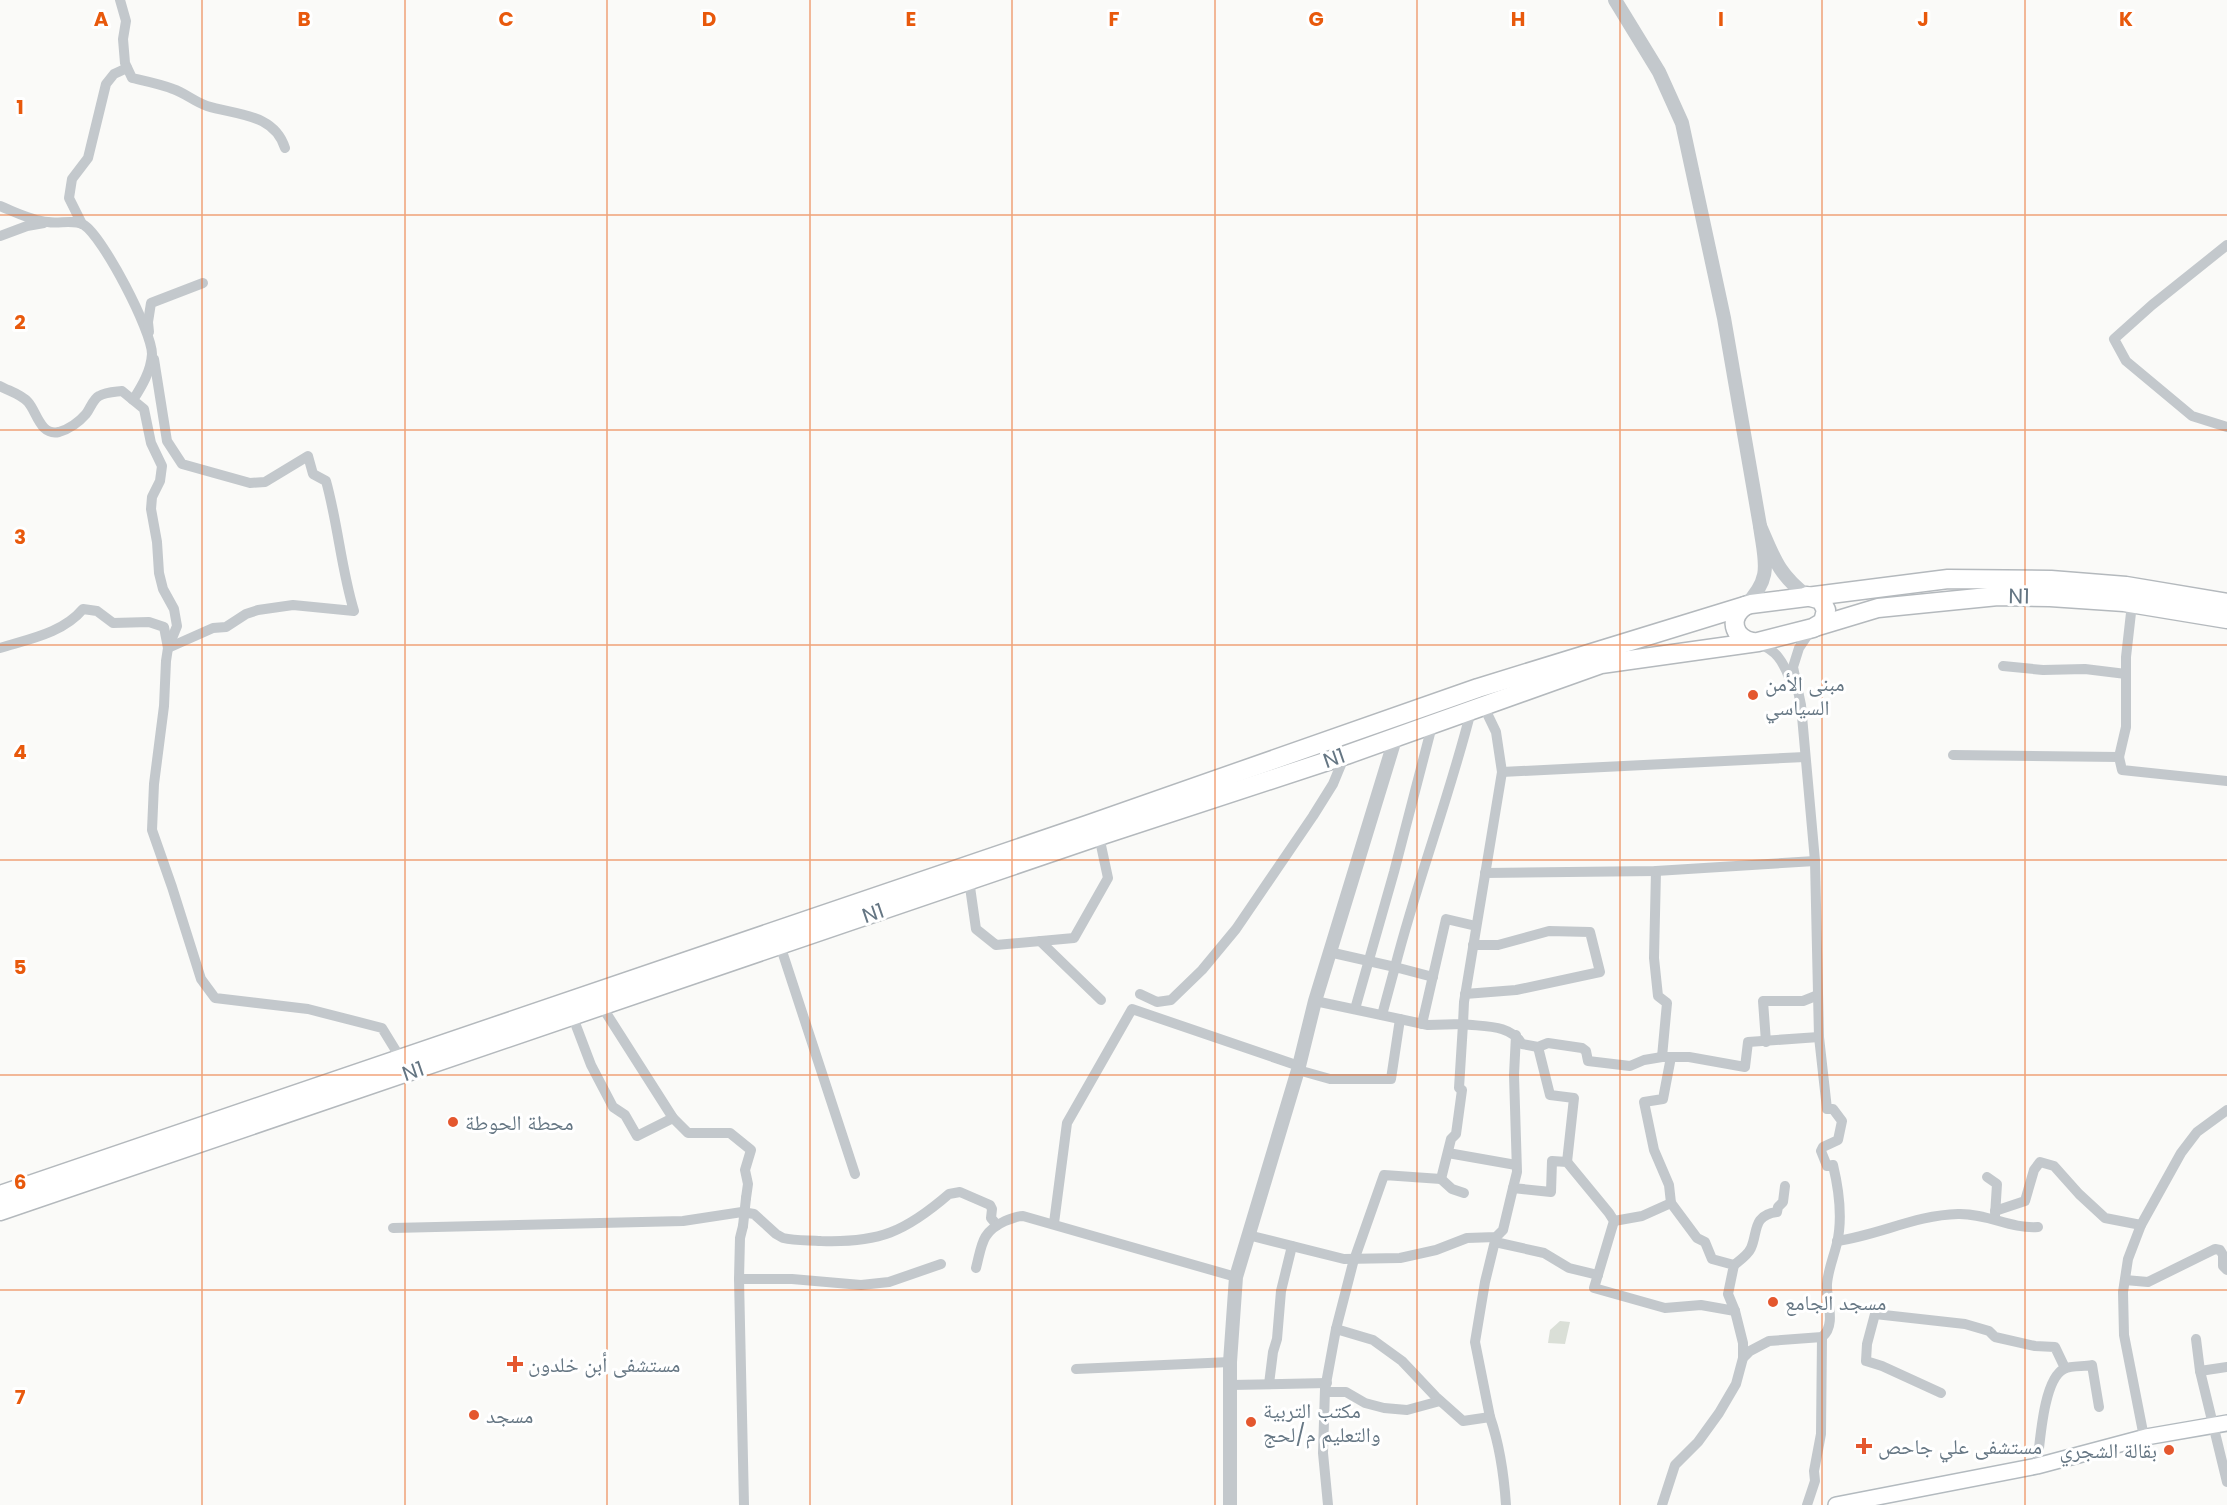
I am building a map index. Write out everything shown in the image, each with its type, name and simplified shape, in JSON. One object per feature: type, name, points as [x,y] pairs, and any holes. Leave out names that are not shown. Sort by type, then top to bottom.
[{"type":"highway","name":"N1","points":[[0,1195],[1478,688],[1745,606],[1948,579],[2051,580],[2126,586],[2227,603]]},
{"type":"highway","points":[[1807,596],[1821,600],[1826,610],[1823,622],[1813,628]]},
{"type":"highway","name":"N1","points":[[0,1211],[969,880],[1346,755],[1433,722],[1477,709],[1601,664],[1752,642],[1813,628],[1878,608],[1998,596],[2050,597],[2132,604],[2227,620]]},
{"type":"highway","points":[[1745,606],[1737,614],[1734,625],[1740,637],[1752,642]]},
{"type":"main road","points":[[1836,1505],[2037,1466],[2146,1437],[2220,1424]]},
{"type":"street","points":[[120,0],[126,21],[123,39],[127,68],[132,78],[173,89],[206,105],[257,117],[274,129],[285,148]]},
{"type":"street","points":[[1615,0],[1659,72],[1682,123],[1724,318],[1766,572],[1760,587],[1745,606]]},
{"type":"street","points":[[127,68],[114,74],[106,84],[88,158],[72,179],[69,198],[82,224],[93,233],[109,257],[142,321],[152,351],[150,368],[133,400]]},
{"type":"street","points":[[0,206],[48,222]]},
{"type":"street","points":[[0,236],[27,226],[48,222],[63,221],[82,224]]},
{"type":"street","points":[[2227,245],[2152,305],[2114,339],[2126,361],[2192,416],[2227,427]]},
{"type":"street","points":[[168,648],[213,628],[226,627],[246,614],[258,610],[293,605],[354,611],[346,584],[335,514],[326,481],[313,474],[308,456],[265,482],[250,483],[182,464],[167,441],[148,322],[152,303],[203,283]]},
{"type":"street","points":[[0,386],[30,404],[35,417],[45,429],[54,433],[67,430],[85,415],[96,397],[109,392],[122,391],[144,409],[151,443],[162,466],[160,481],[152,497],[151,509],[157,542],[159,573],[163,589],[174,609],[177,626],[168,648],[153,784],[152,830],[201,979],[215,998],[309,1009],[382,1028],[401,1059]]},
{"type":"street","points":[[1760,526],[1778,568],[1792,585],[1807,596]]},
{"type":"street","points":[[2132,604],[2126,674],[2126,727],[2119,757],[2122,770],[2227,781]]},
{"type":"street","points":[[0,648],[56,630],[75,618],[83,609],[97,611],[113,623],[149,622],[164,627],[168,648]]},
{"type":"street","points":[[1743,1358],[1750,1351],[1769,1341],[1822,1337],[1826,1333],[1829,1325],[1827,1283],[1838,1241],[1840,1193],[1833,1165],[1827,1166],[1821,1151],[1822,1147],[1838,1140],[1842,1120],[1833,1109],[1827,1109],[1819,1037],[1815,861],[1801,705],[1792,667],[1799,648],[1813,628]]},
{"type":"street","points":[[1752,642],[1772,650],[1779,657],[1801,705]]},
{"type":"street","points":[[2002,666],[2043,670],[2085,669],[2126,674]]},
{"type":"street","points":[[1382,1015],[1410,907],[1477,709],[1496,732],[1502,772],[1465,994],[1460,1088],[1462,1090],[1456,1134],[1451,1139],[1441,1179]]},
{"type":"street","points":[[1355,1009],[1421,774],[1433,722]]},
{"type":"street","points":[[1230,1505],[1230,1362],[1236,1277],[1298,1068],[1329,952],[1396,736]]},
{"type":"street","points":[[1140,994],[1157,1002],[1171,1000],[1202,970],[1236,929],[1313,816],[1333,784],[1346,755]]},
{"type":"street","points":[[1953,755],[2119,757]]},
{"type":"street","points":[[1502,772],[1806,757]]},
{"type":"street","points":[[969,880],[976,929],[996,945],[1074,938],[1108,878],[1099,836]]},
{"type":"street","points":[[1485,873],[1656,871],[1815,861]]},
{"type":"street","points":[[1656,871],[1655,975],[1658,996],[1667,1003],[1666,1057],[1663,1099],[1644,1102],[1654,1150],[1670,1185],[1671,1203],[1696,1238],[1705,1242],[1712,1259],[1734,1265]]},
{"type":"street","points":[[1422,1023],[1446,919],[1476,926]]},
{"type":"street","points":[[1465,994],[1516,990],[1600,972],[1590,932],[1549,931],[1498,945],[1473,945]]},
{"type":"street","points":[[1040,941],[1101,1000]]},
{"type":"street","points":[[780,945],[855,1174]]},
{"type":"street","points":[[1329,952],[1432,977]]},
{"type":"street","points":[[1766,1042],[1763,1001],[1803,1001],[1818,995]]},
{"type":"street","points":[[1315,1001],[1422,1023],[1463,1024],[1502,1029],[1516,1034],[1522,1044],[1538,1047],[1548,1043],[1582,1048],[1586,1051],[1588,1061],[1630,1066],[1644,1060],[1689,1057],[1745,1067],[1748,1042],[1819,1037]]},
{"type":"street","points":[[601,1005],[673,1119],[688,1133],[730,1133],[751,1150],[745,1170],[748,1184],[740,1238],[739,1279],[744,1505]]},
{"type":"street","points":[[1054,1223],[1067,1123],[1132,1009],[1330,1079],[1391,1078],[1400,1019]]},
{"type":"street","points":[[572,1015],[591,1065],[613,1107],[625,1115],[637,1136],[673,1119]]},
{"type":"street","points":[[1506,1505],[1499,1448],[1474,1342],[1486,1279],[1496,1240],[1503,1230],[1513,1188],[1516,1165],[1514,1075],[1516,1034]]},
{"type":"street","points":[[1538,1047],[1550,1095],[1574,1098],[1567,1162]]},
{"type":"street","points":[[2146,1437],[2143,1432],[2124,1335],[2125,1280],[2128,1259],[2141,1226],[2181,1153],[2197,1132],[2227,1110]]},
{"type":"street","points":[[1448,1153],[1516,1165]]},
{"type":"street","points":[[1513,1188],[1551,1192],[1552,1161],[1567,1162],[1610,1213],[1614,1221],[1594,1288],[1665,1308],[1701,1305],[1735,1311]]},
{"type":"street","points":[[1838,1241],[1888,1229],[1898,1224],[1943,1215],[1995,1215],[2025,1201],[2034,1170],[2040,1162],[2055,1166],[2079,1194],[2105,1218],[2141,1226]]},
{"type":"street","points":[[1328,1505],[1323,1453],[1326,1387],[1335,1329],[1354,1259],[1384,1175],[1441,1179],[1452,1189],[1464,1193]]},
{"type":"street","points":[[1987,1177],[1997,1184],[1995,1215],[2001,1222],[2038,1227]]},
{"type":"street","points":[[1662,1505],[1675,1465],[1698,1442],[1736,1384],[1743,1358],[1743,1343],[1728,1294],[1734,1265],[1751,1250],[1755,1227],[1768,1213],[1777,1212],[1783,1202],[1785,1186]]},
{"type":"street","points":[[393,1228],[682,1221],[742,1212],[754,1215],[783,1238],[851,1242],[888,1234],[905,1227],[949,1194],[956,1192],[990,1205],[991,1218],[997,1225]]},
{"type":"street","points":[[1614,1221],[1642,1216],[1671,1203]]},
{"type":"street","points":[[976,1268],[985,1236],[991,1228],[1014,1217],[1023,1216],[1054,1223],[1236,1277]]},
{"type":"street","points":[[1248,1235],[1344,1259],[1400,1258],[1436,1250],[1467,1238],[1496,1240],[1544,1253],[1569,1268],[1598,1275]]},
{"type":"street","points":[[1269,1384],[1277,1339],[1281,1291],[1292,1246]]},
{"type":"street","points":[[2125,1280],[2148,1282],[2215,1249],[2220,1250],[2223,1255],[2223,1266],[2227,1270]]},
{"type":"street","points":[[739,1279],[792,1279],[861,1285],[890,1282],[941,1264]]},
{"type":"street","points":[[1941,1393],[1866,1361],[1867,1344],[1875,1314],[1965,1324],[1989,1331],[1995,1336],[2035,1346],[2055,1347],[2065,1368]]},
{"type":"street","points":[[1335,1329],[1373,1340],[1402,1360],[1440,1401],[1463,1421],[1490,1417]]},
{"type":"street","points":[[1807,1505],[1815,1481],[1814,1471],[1821,1434],[1822,1337]]},
{"type":"street","points":[[2196,1339],[2200,1371],[2220,1424],[2227,1482]]},
{"type":"street","points":[[1076,1369],[1230,1362]]},
{"type":"street","points":[[2037,1466],[2046,1400],[2057,1375],[2065,1368],[2092,1365],[2099,1407]]},
{"type":"street","points":[[2200,1371],[2227,1367]]},
{"type":"street","points":[[1231,1385],[1326,1387],[1346,1392],[1365,1403],[1407,1410],[1440,1401]]},
{"type":"shaded area","points":[[1560,1321],[1570,1322],[1565,1344],[1548,1343],[1550,1330]]},
{"type":"place","name":"مبنى الأمن السياسي","points":[[1753,695]]},
{"type":"place","name":"محطة الحوطة","points":[[453,1122]]},
{"type":"place","name":"مسجد الجامع","points":[[1773,1302]]},
{"type":"place","name":"مستشفى أبن خلدون","points":[[515,1364]]},
{"type":"place","name":"مسجد","points":[[474,1415]]},
{"type":"place","name":"مكتب التربية والتعليم م/لحج","points":[[1251,1422]]},
{"type":"place","name":"مستشفى علي جاحص","points":[[1864,1446]]},
{"type":"place","name":"بقالة الشجري","points":[[2169,1450]]}]
